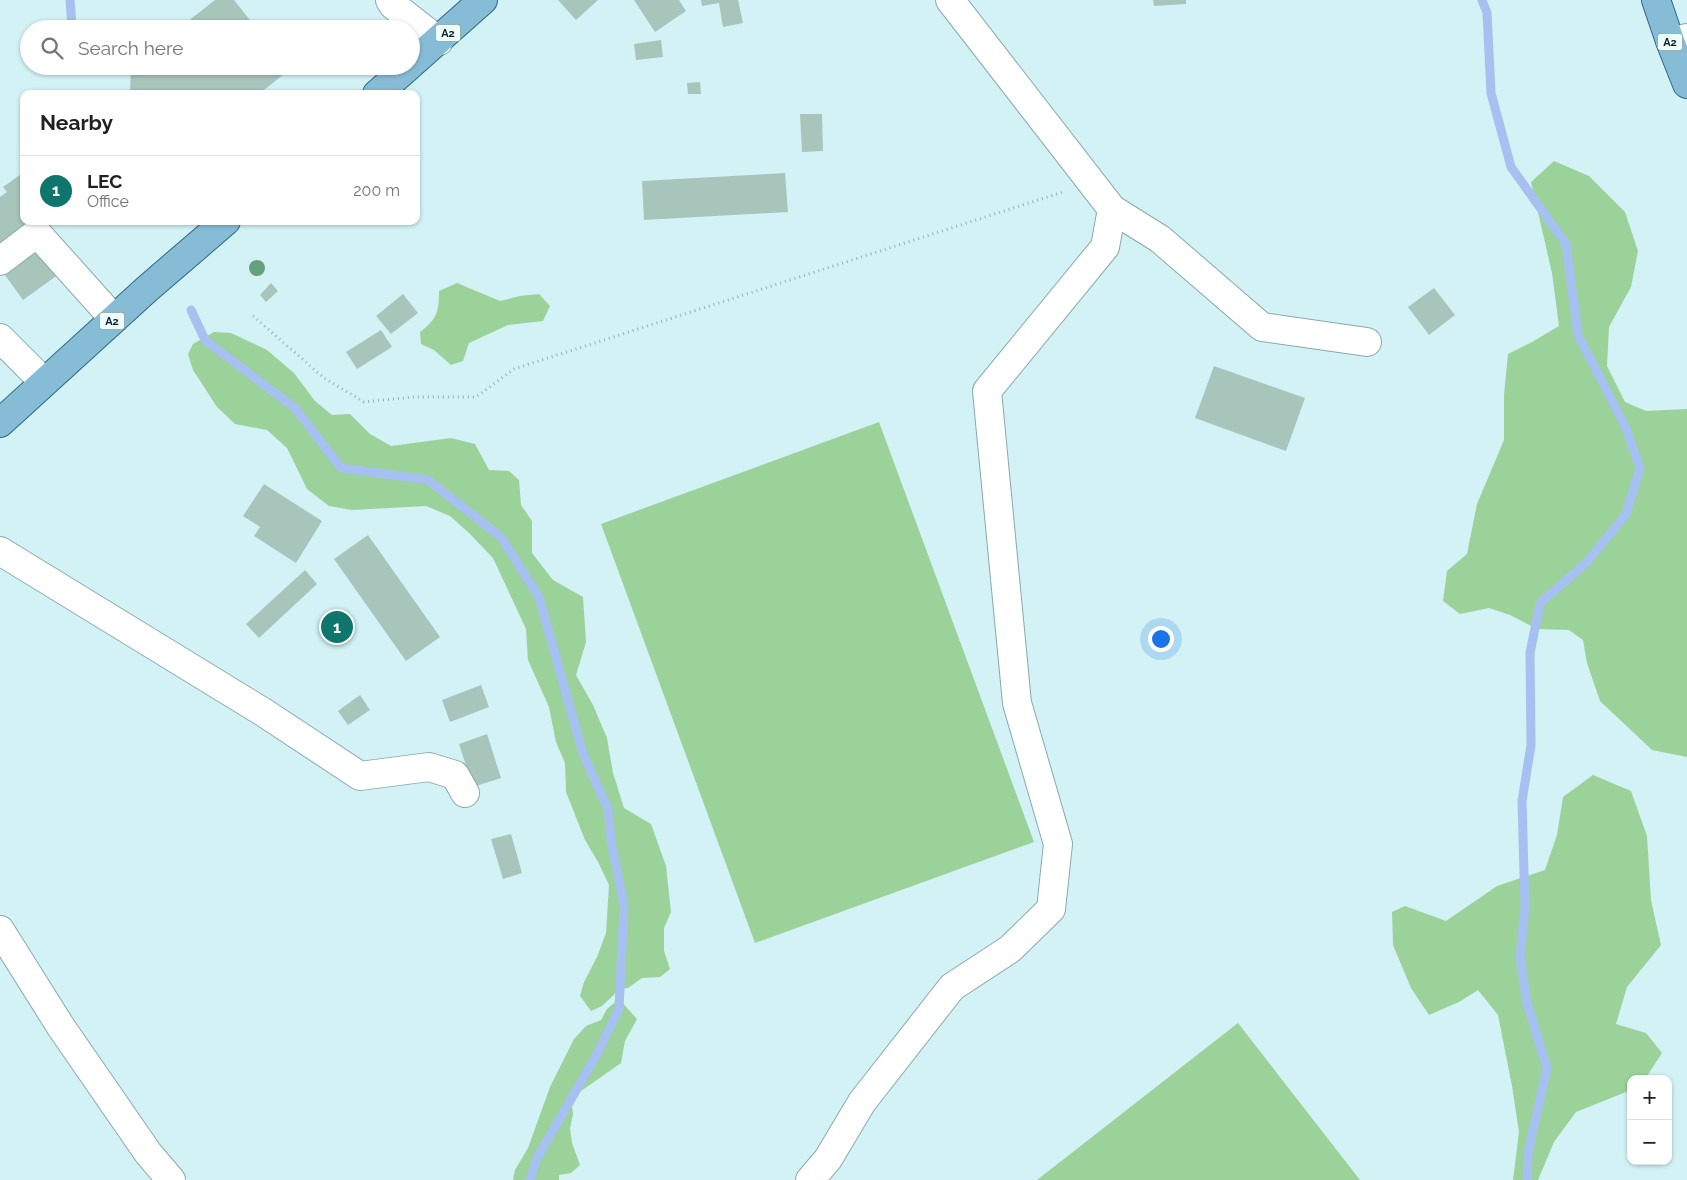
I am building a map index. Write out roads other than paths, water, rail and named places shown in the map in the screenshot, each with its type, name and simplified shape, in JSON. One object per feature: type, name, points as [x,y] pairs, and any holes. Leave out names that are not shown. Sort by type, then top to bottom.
[{"type":"main road","name":"A2","points":[[420,56],[483,0]]},
{"type":"main road","name":"A2","points":[[1656,0],[1678,39],[1687,84]]},
{"type":"main road","name":"A2","points":[[381,90],[398,75]]},
{"type":"main road","name":"A2","points":[[0,423],[146,289],[221,225]]},
{"type":"lane","points":[[390,0],[393,6],[411,20]]},
{"type":"lane","points":[[950,0],[1112,209],[1160,239],[1262,328],[1366,342]]},
{"type":"lane","points":[[420,27],[438,41]]},
{"type":"lane","points":[[810,1180],[828,1159],[862,1102],[952,987],[1010,949],[1051,909],[1058,844],[1017,703],[987,391],[1105,247],[1112,209]]},
{"type":"lane","points":[[0,261],[44,227],[114,319]]},
{"type":"lane","points":[[0,338],[44,382]]},
{"type":"lane","points":[[0,551],[263,712],[360,776],[428,767],[455,775],[465,793]]},
{"type":"lane","points":[[0,930],[61,1027],[148,1153],[171,1180]]},
{"type":"waterway","points":[[70,0],[71,20]]},
{"type":"waterway","points":[[1482,0],[1487,13],[1491,93],[1511,167],[1566,244],[1578,335],[1625,426],[1640,468],[1626,514],[1587,562],[1540,603],[1530,653],[1531,745],[1522,801],[1525,908],[1520,957],[1527,1003],[1547,1068],[1528,1153],[1527,1180]]},
{"type":"waterway","points":[[191,310],[205,340],[295,408],[341,468],[428,480],[501,537],[539,597],[583,754],[608,809],[611,840],[624,906],[619,1009],[596,1056],[537,1158],[530,1180]]},
{"type":"place","name":"LEC","points":[[337,627]]}]
